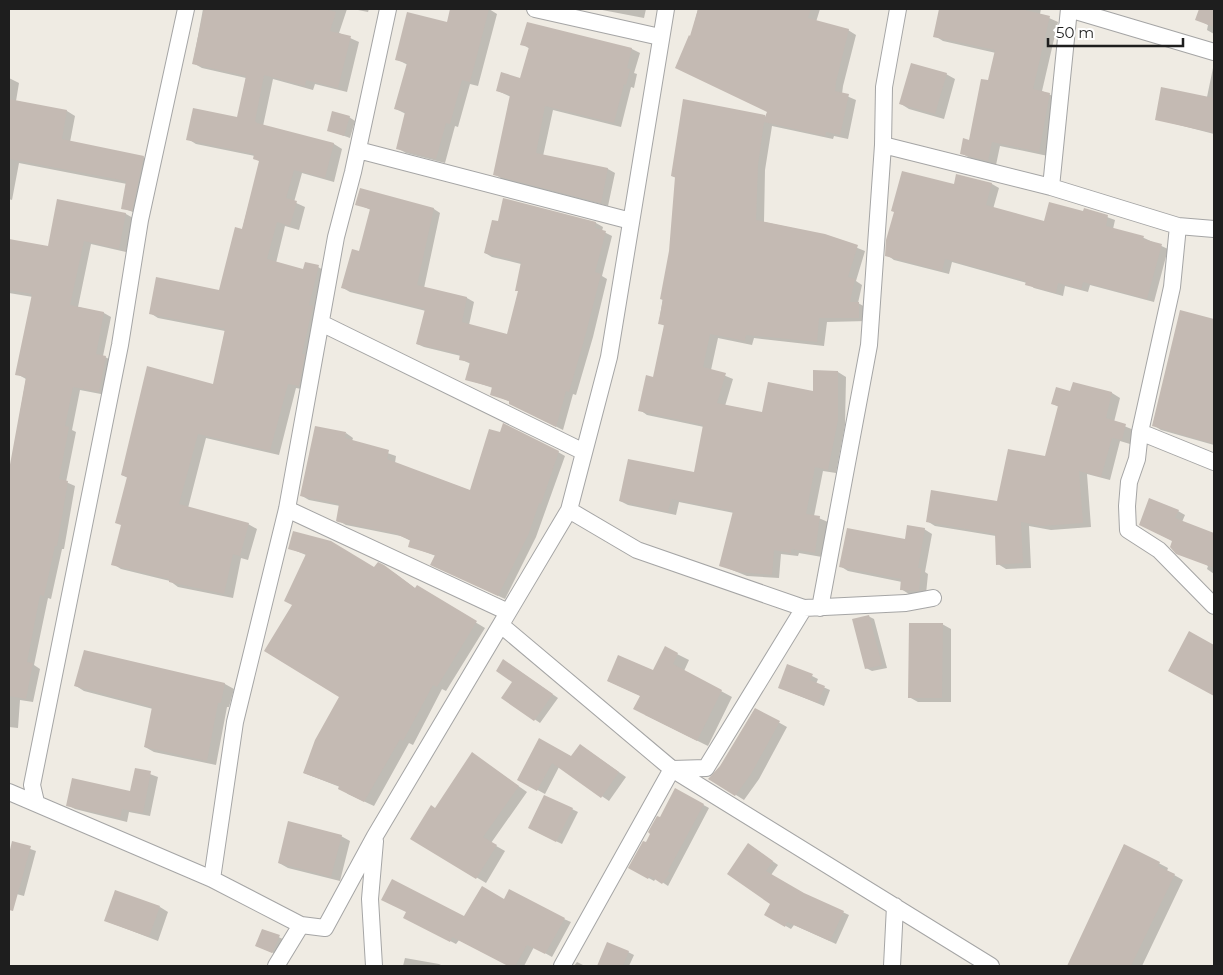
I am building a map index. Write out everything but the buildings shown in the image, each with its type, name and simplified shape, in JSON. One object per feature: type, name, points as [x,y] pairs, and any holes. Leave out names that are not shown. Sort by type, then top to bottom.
[{"type":"street","points":[[36,802],[32,785],[120,345],[140,220],[186,9]]},
{"type":"street","points":[[212,879],[235,722],[288,509],[336,237],[358,150],[388,9]]},
{"type":"street","points":[[535,9],[660,37]]},
{"type":"street","points":[[9,792],[36,802],[45,810],[212,879],[301,925],[325,928],[375,836],[569,510],[609,357],[666,9]]},
{"type":"street","points":[[672,769],[706,768],[812,608],[870,345],[883,146],[884,87],[898,9]]},
{"type":"street","points":[[1051,187],[1069,9],[1214,52]]},
{"type":"street","points":[[883,146],[1051,187],[1178,226],[1214,229]]},
{"type":"street","points":[[358,150],[630,221]]},
{"type":"street","points":[[1178,226],[1172,288],[1140,432],[1137,459],[1129,482],[1128,530],[1159,550],[1214,606]]},
{"type":"street","points":[[321,323],[584,452]]},
{"type":"street","points":[[1140,432],[1214,462]]},
{"type":"street","points":[[288,509],[504,618],[672,769],[991,966]]},
{"type":"street","points":[[569,510],[637,550],[812,608],[906,603],[934,598]]},
{"type":"street","points":[[562,966],[672,769]]},
{"type":"street","points":[[374,966],[370,899],[375,836]]},
{"type":"street","points":[[892,966],[895,906]]},
{"type":"street","points":[[276,966],[301,925]]}]
